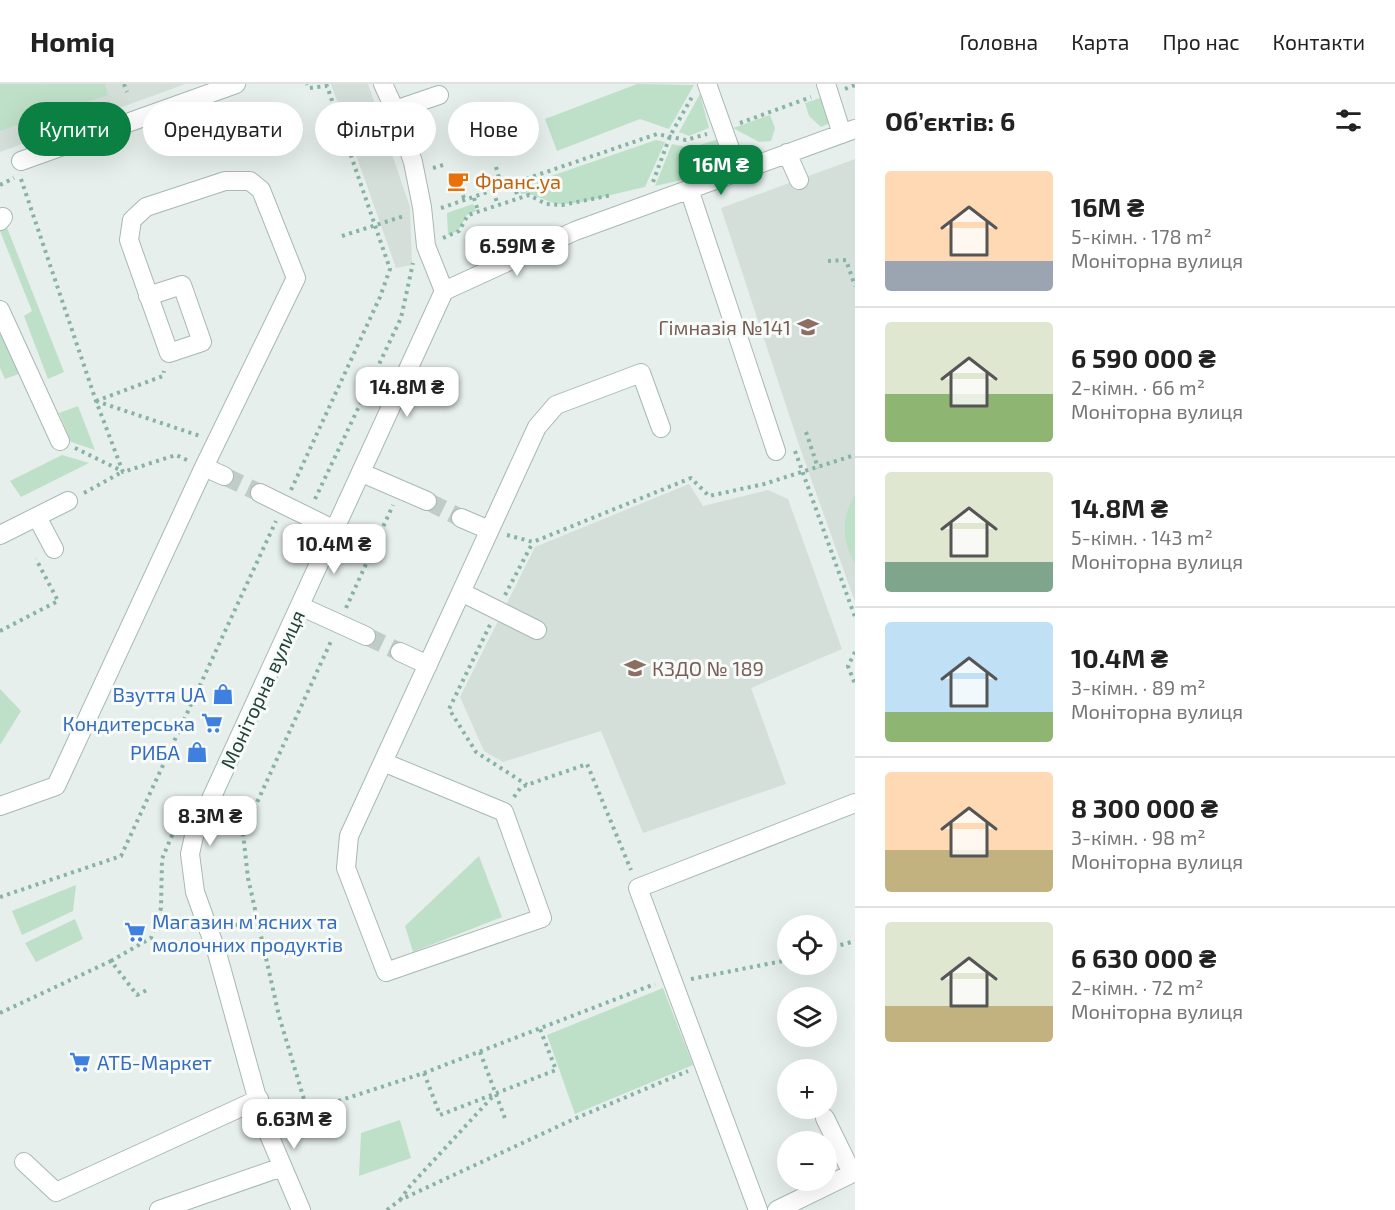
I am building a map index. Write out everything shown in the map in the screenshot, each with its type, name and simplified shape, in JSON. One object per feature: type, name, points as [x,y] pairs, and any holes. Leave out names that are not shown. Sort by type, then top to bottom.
[{"type":"street","points":[[21,161],[236,84]]},
{"type":"street","points":[[383,84],[391,102]]},
{"type":"street","points":[[411,156],[422,207],[426,246],[444,291],[575,231],[848,131],[827,88]]},
{"type":"street","points":[[700,89],[723,129],[738,171]]},
{"type":"street","points":[[418,102],[439,95]]},
{"type":"street","points":[[787,153],[799,180]]},
{"type":"street","points":[[0,806],[56,786],[204,467],[296,278],[261,190],[250,181],[225,181],[146,207],[138,213],[129,230],[129,240],[148,296],[169,353],[202,342],[182,285],[148,296]]},
{"type":"street","points":[[689,189],[776,451]]},
{"type":"street","name":"Моніторна вулиця","points":[[301,1210],[264,1123],[218,953],[190,873],[190,854],[194,836],[444,291]]},
{"type":"street","points":[[0,310],[60,441]]},
{"type":"street","points":[[383,762],[504,812],[542,918],[386,972],[346,868],[349,836],[489,530],[537,427],[556,405],[642,373],[661,428]]},
{"type":"street","points":[[204,467],[224,476]]},
{"type":"street","points":[[362,473],[427,501]]},
{"type":"street","points":[[260,493],[335,530]]},
{"type":"street","points":[[0,535],[68,501]]},
{"type":"street","points":[[37,517],[54,549]]},
{"type":"street","points":[[461,518],[489,530]]},
{"type":"street","points":[[461,592],[537,630]]},
{"type":"street","points":[[300,606],[366,636]]},
{"type":"street","points":[[400,652],[428,665]]},
{"type":"street","points":[[758,1210],[639,888],[855,803]]},
{"type":"street","points":[[24,1161],[56,1192],[259,1099]]},
{"type":"street","points":[[777,1210],[854,1173],[826,1119]]},
{"type":"street","points":[[159,1210],[282,1167]]},
{"type":"path","points":[[124,84],[127,92]]},
{"type":"path","points":[[0,897],[121,856],[380,297],[390,268],[376,227],[327,86],[309,88],[307,84]]},
{"type":"path","points":[[342,236],[376,227],[429,204],[444,209],[657,134],[686,140],[723,129],[827,88],[855,85]]},
{"type":"path","points":[[640,207],[651,187],[670,135],[700,89]]},
{"type":"path","points":[[496,167],[502,188]]},
{"type":"path","points":[[0,185],[20,175],[96,401],[123,472]]},
{"type":"path","points":[[458,181],[465,201]]},
{"type":"path","points":[[513,184],[518,198]]},
{"type":"path","points":[[493,191],[498,205]]},
{"type":"path","points":[[437,240],[459,231],[468,215],[529,195],[546,204],[562,206],[618,194]]},
{"type":"path","points":[[474,198],[478,211]]},
{"type":"path","points":[[307,516],[401,318],[415,255]]},
{"type":"path","points":[[828,261],[846,260],[855,286]]},
{"type":"path","points":[[96,401],[163,376],[169,353]]},
{"type":"path","points":[[96,401],[216,442]]},
{"type":"path","points":[[806,432],[818,468]]},
{"type":"path","points":[[60,441],[123,472]]},
{"type":"path","points":[[68,501],[123,472],[177,455],[204,467]]},
{"type":"path","points":[[489,530],[533,542],[691,478],[709,496],[818,468],[855,455]]},
{"type":"path","points":[[306,1106],[279,1016],[256,915],[243,833],[399,490]]},
{"type":"path","points":[[526,785],[476,752],[449,710],[533,542]]},
{"type":"path","points":[[0,631],[58,601],[33,554]]},
{"type":"path","points":[[855,652],[848,666],[855,684]]},
{"type":"path","points":[[504,812],[521,787],[587,764],[639,888]]},
{"type":"path","points":[[218,953],[221,933],[256,915]]},
{"type":"path","points":[[837,946],[855,941]]},
{"type":"path","points":[[0,1013],[111,961],[135,996],[147,990]]},
{"type":"path","points":[[264,1123],[306,1106],[323,1106],[424,1073],[672,978],[685,981],[777,962]]},
{"type":"path","points":[[424,1073],[440,1115],[556,1070],[540,1029]]},
{"type":"path","points":[[480,1052],[506,1121]]},
{"type":"path","points":[[387,1210],[400,1200],[574,1119],[704,1065]]},
{"type":"path","points":[[400,1200],[410,1186],[495,1093]]},
{"type":"shaded area","points":[[0,84],[185,84],[131,104],[131,102],[18,102],[18,145],[0,152]]},
{"type":"shaded area","points":[[331,84],[368,84],[374,102],[337,102]]},
{"type":"shaded area","points":[[356,156],[393,156],[410,207],[412,265],[396,268]]},
{"type":"shaded area","name":"Гімназія №141","points":[[855,159],[855,602],[799,445],[721,208]]},
{"type":"shaded area","name":"КЗДО № 189","points":[[689,484],[703,506],[768,490],[788,499],[842,649],[751,688],[786,784],[643,833],[601,731],[503,762],[484,751],[460,697],[535,547]]},
{"type":"green space","points":[[0,84],[105,84],[108,95],[87,102],[18,102],[18,125],[0,131]]},
{"type":"green space","points":[[637,84],[694,85],[669,129],[640,119],[557,151],[545,119]]},
{"type":"green space","points":[[700,94],[709,128],[689,136],[679,132]]},
{"type":"green space","points":[[826,96],[830,123],[821,127],[809,116],[805,103]]},
{"type":"green space","points":[[770,115],[775,128],[771,141],[759,142],[733,128]]},
{"type":"green space","points":[[718,139],[725,162],[721,172],[715,155],[696,161],[700,176],[655,186],[672,144],[691,148]]},
{"type":"green space","points":[[656,140],[665,142],[645,187],[593,200],[562,204],[521,194],[519,187]]},
{"type":"green space","points":[[473,204],[476,211],[467,215],[458,231],[448,235],[447,213]]},
{"type":"green space","points":[[6,225],[64,372],[48,379],[24,316],[32,311],[0,231],[0,227]]},
{"type":"green space","points":[[0,325],[21,373],[5,379],[0,368]]},
{"type":"green space","points":[[78,406],[95,450],[71,442],[59,413]]},
{"type":"green space","points":[[62,455],[89,463],[21,497],[10,481]]},
{"type":"green space","points":[[855,494],[855,564],[847,546],[844,529],[847,512]]},
{"type":"green space","points":[[0,689],[21,711],[0,745]]},
{"type":"green space","points":[[479,856],[502,917],[413,952],[405,926]]},
{"type":"green space","points":[[76,885],[73,911],[22,935],[12,911]]},
{"type":"green space","points":[[75,919],[83,939],[36,962],[25,943]]},
{"type":"green space","points":[[663,988],[693,1065],[575,1114],[547,1035]]},
{"type":"green space","points":[[400,1120],[411,1158],[359,1176],[361,1133]]},
{"type":"tunnel","points":[[224,476],[260,493]]},
{"type":"tunnel","points":[[427,501],[461,518]]},
{"type":"tunnel","points":[[366,636],[400,652]]},
{"type":"place","name":"Франс.уа","points":[[458,181]]},
{"type":"place","name":"Гімназія №141","points":[[808,327]]},
{"type":"place","name":"КЗДО № 189","points":[[635,668]]},
{"type":"place","name":"Взуття UA","points":[[223,694]]},
{"type":"place","name":"Кондитерська","points":[[212,723]]},
{"type":"place","name":"РИБА","points":[[197,752]]},
{"type":"place","name":"Магазин м'ясних та молочних продуктів","points":[[135,932]]},
{"type":"place","name":"АТБ-Маркет","points":[[80,1062]]}]
